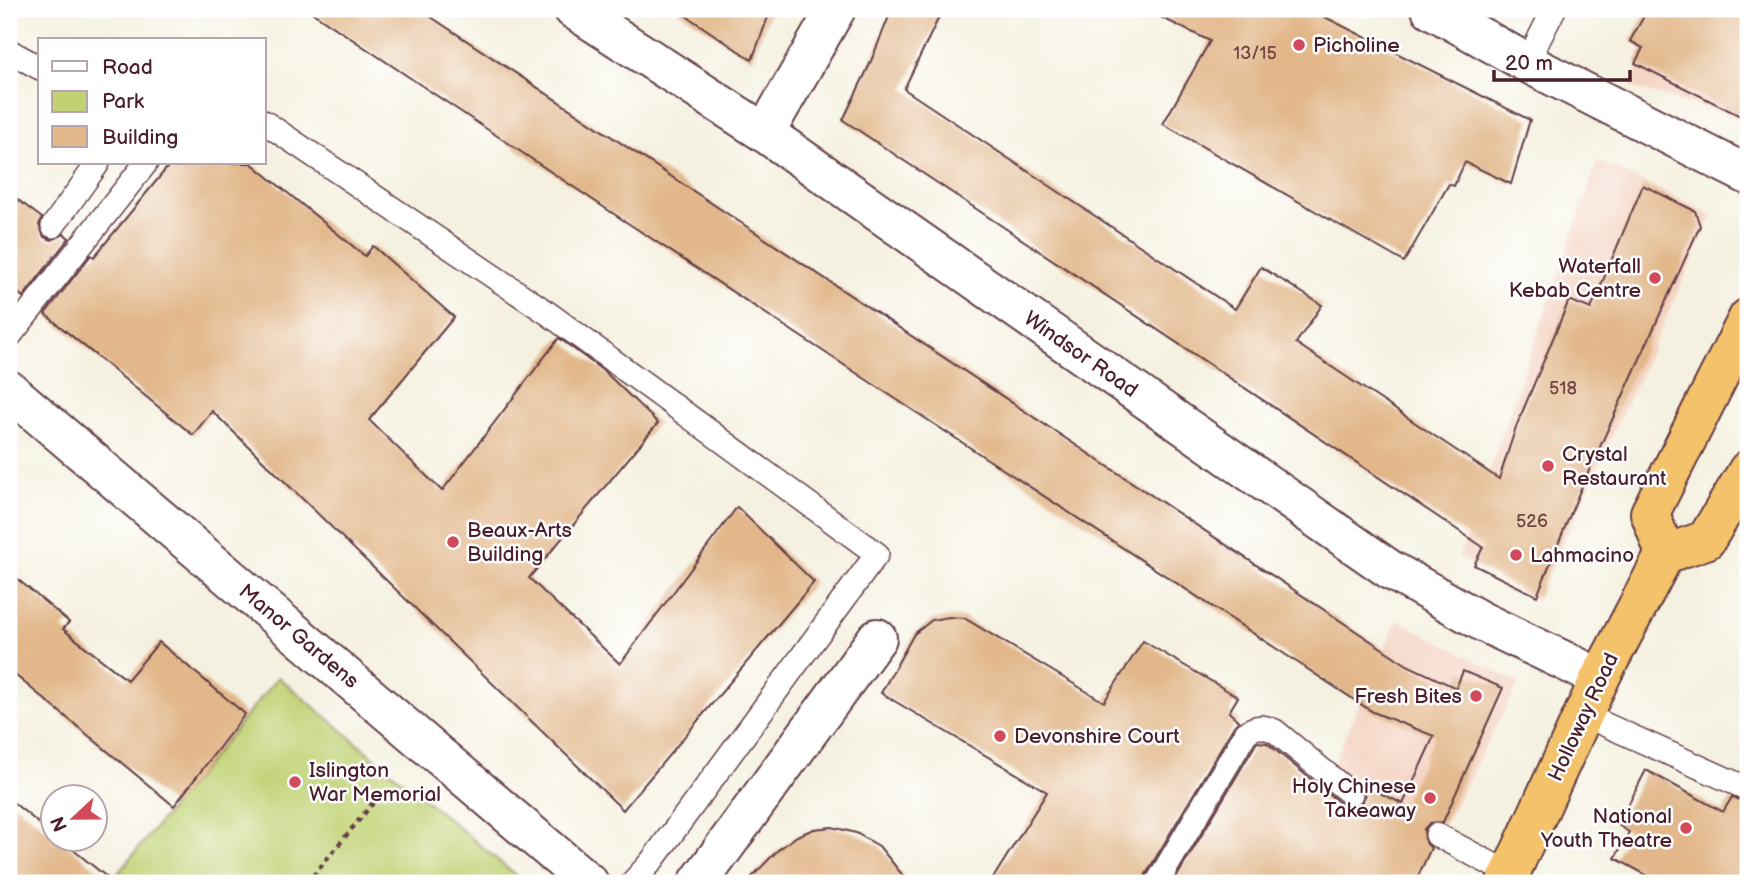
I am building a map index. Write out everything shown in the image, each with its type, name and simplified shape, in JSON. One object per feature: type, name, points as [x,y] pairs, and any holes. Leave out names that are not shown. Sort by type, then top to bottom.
[{"type":"highway","points":[[1748,318],[1650,513],[1665,554],[1706,540],[1748,470]]},
{"type":"highway","name":"Holloway Road","points":[[1508,879],[1600,678],[1665,554]]},
{"type":"street","name":"Windsor Road","points":[[573,9],[765,133],[1389,569],[1481,621],[1600,678]]},
{"type":"street","points":[[765,133],[836,9]]},
{"type":"street","points":[[1431,9],[1527,63],[1748,176]]},
{"type":"street","name":"Manor Gardens","points":[[9,390],[589,883]]},
{"type":"street","points":[[698,883],[877,638]]},
{"type":"lane","points":[[1527,63],[1554,9]]},
{"type":"lane","points":[[9,51],[38,67]]},
{"type":"lane","points":[[266,123],[549,314],[877,554],[651,862],[632,883]]},
{"type":"lane","points":[[53,226],[98,164]]},
{"type":"lane","points":[[9,337],[145,164]]},
{"type":"lane","points":[[1584,715],[1748,789]]},
{"type":"lane","points":[[1157,883],[1246,733],[1255,726],[1275,731],[1351,794]]},
{"type":"lane","points":[[1437,835],[1508,879]]},
{"type":"path","points":[[310,883],[308,882],[382,792]]},
{"type":"shaded area","points":[[1659,9],[1748,9],[1746,120],[1631,87]]},
{"type":"shaded area","points":[[1598,161],[1713,215],[1536,601],[1459,557]]},
{"type":"shaded area","points":[[1397,620],[1519,683],[1413,883],[1280,883]]},
{"type":"green space","points":[[278,677],[525,883],[110,883]]},
{"type":"building","points":[[307,9],[419,9],[1407,665],[1456,688],[1463,671],[1503,688],[1443,822],[1430,823],[1424,829],[1425,842],[1431,848],[1415,883],[1173,883],[1257,742],[1267,743],[1349,808],[1356,807],[1365,796],[1361,784],[1403,804],[1434,736],[1373,712],[617,216]]},
{"type":"building","points":[[676,9],[771,9],[752,60]]},
{"type":"building","points":[[892,9],[943,9],[904,89],[1235,309],[1261,267],[1322,305],[1296,343],[1499,479],[1516,427],[1569,300],[1591,309],[1643,185],[1695,211],[1700,226],[1579,493],[1537,596],[1474,565],[1483,547],[843,120]]},
{"type":"building","points":[[1144,9],[1309,9],[1530,120],[1511,184],[1465,162],[1454,186],[1449,184],[1404,262],[1163,124],[1210,41]]},
{"type":"building","points":[[1648,9],[1748,9],[1748,120],[1635,63],[1643,48],[1630,41]]},
{"type":"building","name":"Beaux-Arts Building","points":[[170,164],[252,164],[365,256],[373,246],[454,317],[369,420],[442,491],[559,338],[606,373],[658,423],[529,578],[620,664],[737,507],[814,582],[623,810],[212,411],[193,435],[45,314],[91,255],[94,257]]},
{"type":"building","points":[[9,193],[42,218],[39,225],[44,237],[52,240],[64,234],[69,238],[23,297],[9,285]]},
{"type":"building","points":[[9,572],[69,622],[63,629],[127,680],[159,642],[245,714],[174,806],[9,670]]},
{"type":"building","points":[[964,618],[1104,702],[1143,641],[1238,697],[1229,712],[1239,721],[1143,883],[990,883],[1047,792],[881,693],[914,634],[932,620]]},
{"type":"building","name":"National Youth Theatre","points":[[1646,770],[1723,812],[1732,797],[1748,803],[1748,883],[1661,883],[1615,858],[1629,832],[1618,825]]},
{"type":"building","points":[[9,799],[38,823],[38,854],[78,854],[114,883],[9,883]]},
{"type":"building","points":[[832,827],[856,833],[879,846],[909,883],[746,883],[778,850],[797,836],[814,829]]},
{"type":"place","name":"Picholine","points":[[1299,45]]},
{"type":"place","name":"Waterfall Kebab Centre","points":[[1655,278]]},
{"type":"place","name":"Crystal Restaurant","points":[[1548,466]]},
{"type":"place","name":"Beaux-Arts Building","points":[[453,542]]},
{"type":"place","name":"Lahmacino","points":[[1516,555]]},
{"type":"place","name":"Fresh Bites","points":[[1476,696]]},
{"type":"place","name":"Devonshire Court","points":[[1000,736]]},
{"type":"place","name":"Islington War Memorial","points":[[295,782]]},
{"type":"place","name":"Holy Chinese Takeaway","points":[[1430,798]]},
{"type":"place","name":"National Youth Theatre","points":[[1686,828]]}]
